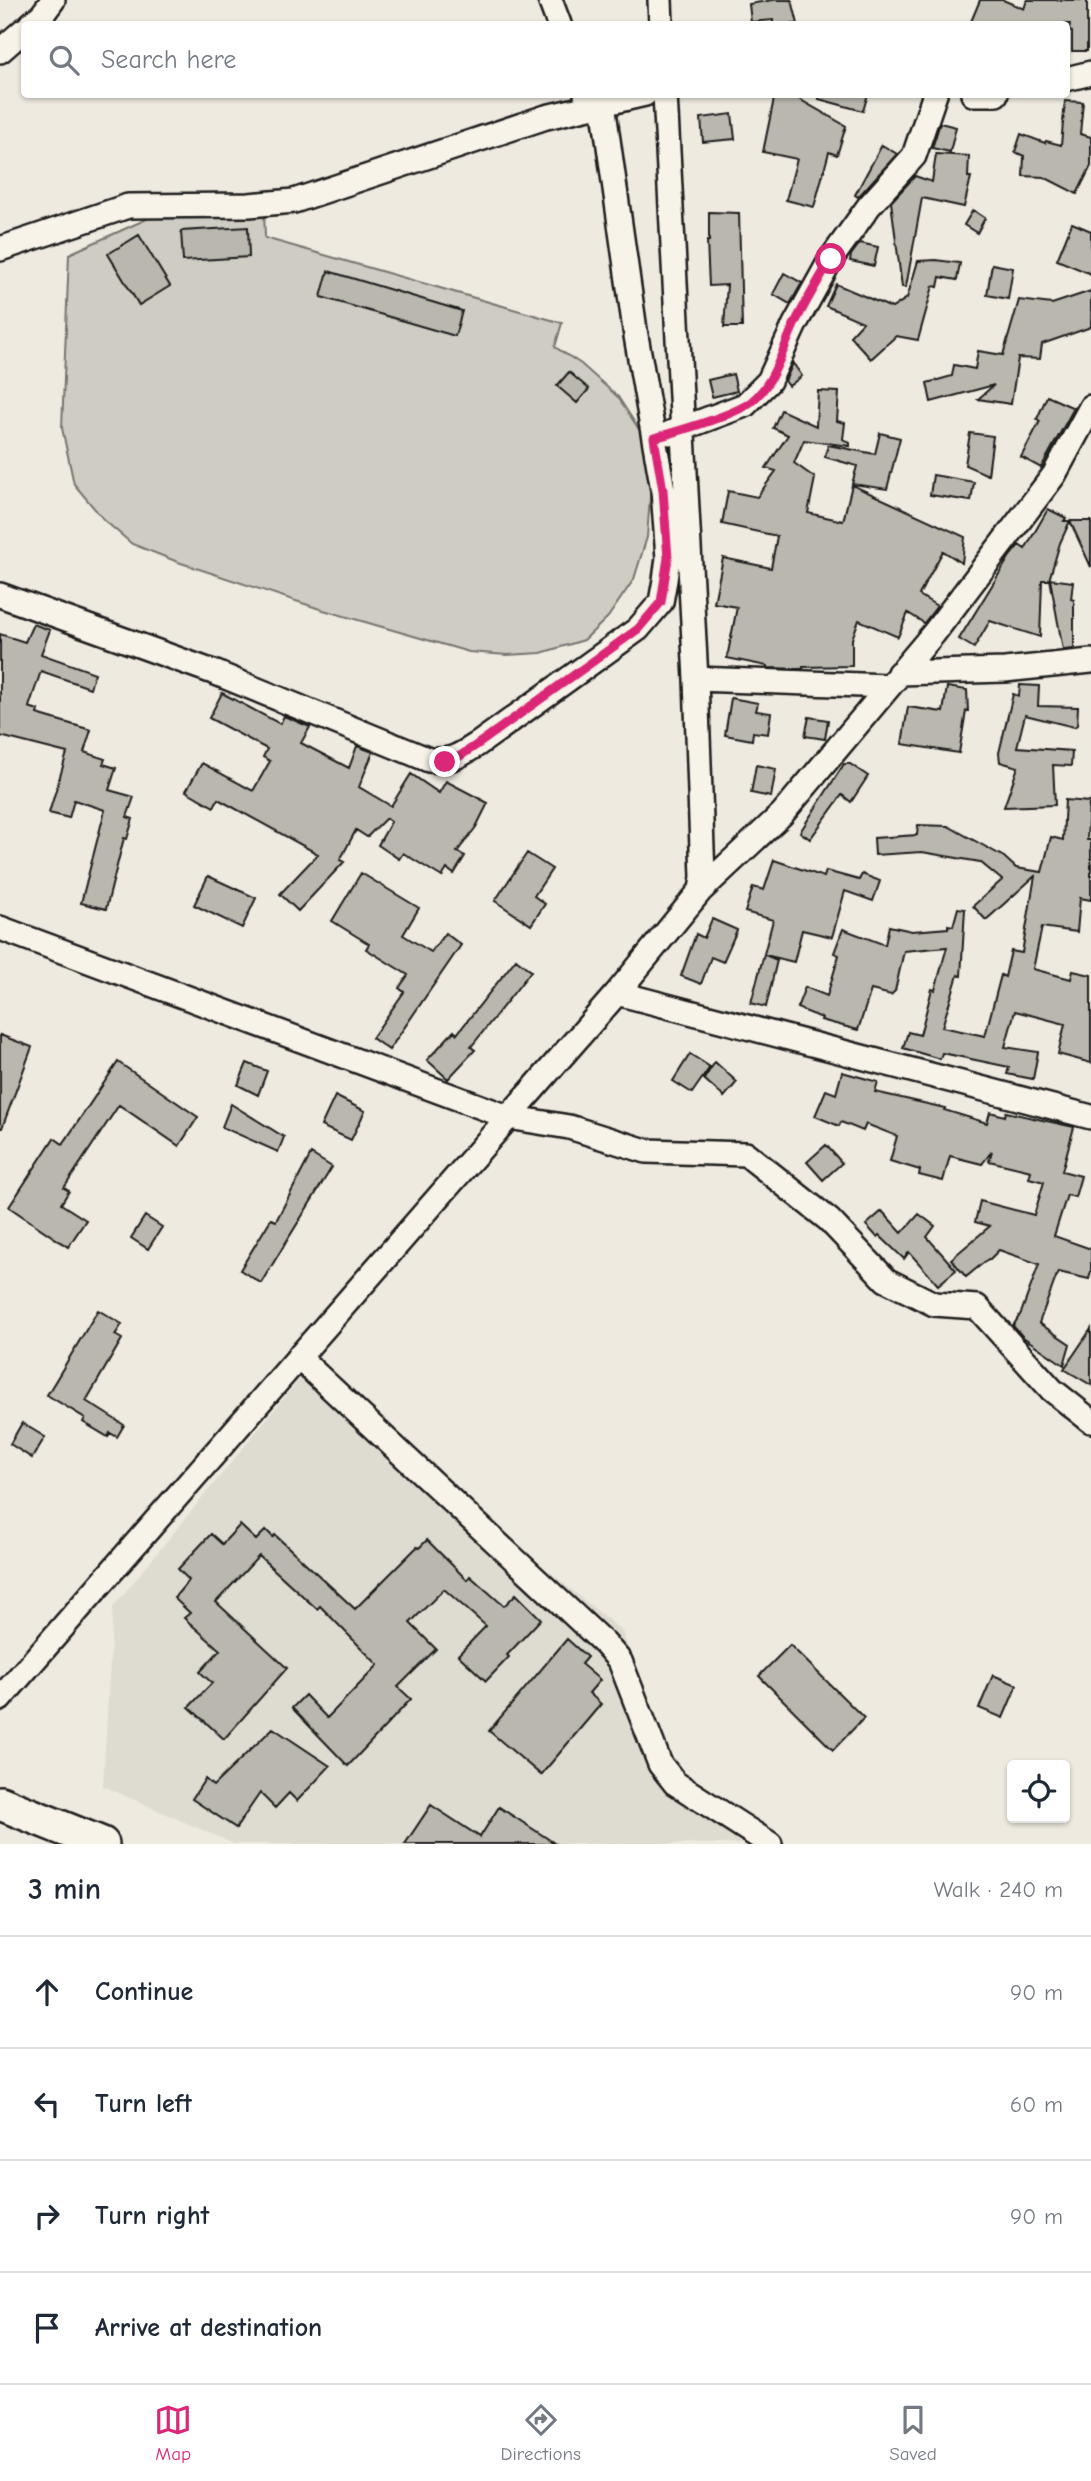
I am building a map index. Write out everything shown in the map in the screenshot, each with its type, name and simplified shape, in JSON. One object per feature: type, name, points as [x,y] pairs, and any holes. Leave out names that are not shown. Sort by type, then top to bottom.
[{"type":"highway","points":[[0,1803],[102,1844]]},
{"type":"street","points":[[35,21],[53,0]]},
{"type":"street","points":[[550,0],[558,21]]},
{"type":"street","points":[[660,0],[662,21]]},
{"type":"street","points":[[0,51],[21,33]]},
{"type":"street","points":[[1070,78],[1091,73]]},
{"type":"street","points":[[665,98],[696,679],[703,877],[701,890]]},
{"type":"street","points":[[654,438],[683,430],[745,405],[769,381],[795,324],[831,259],[870,206],[914,156],[934,98]]},
{"type":"street","points":[[0,249],[128,206],[294,201],[594,99],[663,490],[668,558],[661,602],[638,629],[478,744],[445,762],[429,760],[216,673],[0,595]]},
{"type":"street","points":[[0,1699],[617,993],[701,890],[782,814],[934,633],[1054,474],[1091,407]]},
{"type":"street","points":[[696,679],[894,679],[1091,661]]},
{"type":"street","points":[[0,928],[508,1116],[569,1126],[646,1151],[746,1154],[829,1220],[886,1280],[934,1304],[977,1307],[1052,1390],[1091,1420]]},
{"type":"street","points":[[617,993],[1091,1117]]},
{"type":"street","points":[[298,1357],[613,1653],[620,1661],[660,1764],[675,1783],[770,1844]]},
{"type":"shaded area","points":[[264,209],[265,238],[562,323],[555,347],[581,364],[618,397],[644,437],[651,484],[647,537],[634,579],[608,617],[584,640],[541,653],[507,655],[469,652],[320,609],[132,544],[104,520],[74,484],[62,428],[69,254],[149,218]]},
{"type":"shaded area","points":[[305,1372],[622,1631],[674,1782],[767,1844],[234,1844],[103,1786],[113,1607]]},
{"type":"building","points":[[792,0],[797,21],[751,21],[749,4]]},
{"type":"building","points":[[980,0],[1003,0],[1024,9],[1027,0],[1087,0],[1087,51],[1072,51],[1070,21],[971,21]]},
{"type":"building","points":[[774,98],[797,98],[846,126],[837,155],[829,152],[814,207],[786,200],[797,159],[763,152]]},
{"type":"building","points":[[819,98],[867,98],[863,111]]},
{"type":"building","points":[[1065,101],[1083,102],[1080,134],[1091,137],[1091,166],[1077,194],[1044,177],[1023,176],[1024,156],[1015,152],[1021,134],[1045,143],[1046,141],[1061,145]]},
{"type":"building","points":[[732,114],[735,139],[703,142],[701,118]]},
{"type":"building","points":[[940,123],[956,127],[950,152],[932,148]]},
{"type":"building","points":[[882,145],[897,154],[858,197],[855,195]]},
{"type":"building","points":[[936,154],[969,156],[968,177],[971,177],[964,207],[922,198],[906,287],[902,287],[891,202],[915,176],[932,182]]},
{"type":"building","points":[[973,210],[985,218],[977,233],[964,225]]},
{"type":"building","points":[[709,212],[739,213],[742,327],[724,327],[727,285],[709,286]]},
{"type":"building","points":[[1072,223],[1091,231],[1091,274],[1057,260]]},
{"type":"building","points":[[248,227],[249,257],[183,261],[181,231]]},
{"type":"building","points":[[139,235],[170,286],[139,305],[108,254]]},
{"type":"building","points":[[860,243],[878,247],[874,266],[850,261]]},
{"type":"building","points":[[918,261],[960,263],[957,280],[940,277],[938,287],[933,286],[918,340],[896,336],[871,359],[850,336],[863,322],[826,306],[836,284],[892,308],[907,298]]},
{"type":"building","points":[[992,264],[1013,268],[1008,299],[987,295]]},
{"type":"building","points":[[328,271],[462,311],[455,336],[321,297]]},
{"type":"building","points":[[784,273],[802,283],[790,304],[773,294]]},
{"type":"building","points":[[1091,291],[1091,327],[1042,344],[1040,359],[1018,358],[1011,404],[978,399],[994,385],[931,402],[927,383],[952,376],[954,365],[975,369],[978,351],[1003,355],[1019,300],[1052,304]]},
{"type":"building","points":[[793,363],[802,376],[789,386],[785,381]]},
{"type":"building","points":[[569,372],[589,389],[577,403],[557,386]]},
{"type":"building","points":[[733,374],[737,391],[712,397],[708,380]]},
{"type":"building","points":[[818,391],[839,392],[837,421],[845,423],[843,439],[850,443],[850,446],[804,440],[794,463],[815,478],[808,513],[843,521],[852,485],[965,537],[962,563],[943,551],[919,595],[937,606],[924,623],[908,613],[898,637],[859,620],[852,639],[852,666],[767,668],[727,658],[737,607],[714,603],[723,558],[771,568],[777,536],[722,524],[728,491],[757,497],[776,471],[766,468],[788,435],[773,428],[781,410],[816,426]]},
{"type":"building","points":[[1047,396],[1074,408],[1041,468],[1021,457],[1040,421],[1037,419]]},
{"type":"building","points":[[880,433],[900,438],[887,489],[852,484],[857,466],[825,457],[828,445],[875,454]]},
{"type":"building","points":[[970,433],[993,436],[988,475],[965,465]]},
{"type":"building","points":[[933,475],[974,482],[971,501],[930,495]]},
{"type":"building","points":[[1048,509],[1066,518],[1064,521],[1070,521],[1049,580],[1042,580],[1040,637],[990,621],[974,648],[959,639],[1010,556],[1019,545],[1025,549]]},
{"type":"building","points":[[1070,521],[1091,521],[1091,567]]},
{"type":"building","points":[[1050,579],[1073,582],[1071,599],[1074,600],[1074,649],[1063,650]]},
{"type":"building","points":[[33,624],[50,630],[41,654],[95,673],[90,688],[41,671],[29,707],[38,710],[37,714],[91,730],[84,752],[105,759],[103,764],[116,768],[109,790],[134,797],[127,817],[133,819],[127,839],[124,838],[106,909],[81,903],[105,810],[74,800],[69,818],[49,813],[67,753],[0,736],[0,634],[25,642]]},
{"type":"building","points":[[1020,685],[1039,686],[1038,706],[1078,707],[1077,725],[1074,727],[1025,715],[1017,747],[1072,751],[1071,766],[1053,765],[1055,805],[1004,807],[1018,767],[1000,762],[999,753],[1013,694],[1019,696]]},
{"type":"building","points":[[947,687],[967,690],[968,711],[959,753],[902,744],[908,707],[943,712]]},
{"type":"building","points":[[222,693],[280,724],[284,716],[310,727],[301,743],[349,768],[357,746],[373,752],[359,787],[391,806],[411,774],[439,793],[446,781],[488,803],[476,827],[457,852],[465,856],[454,874],[447,869],[442,877],[403,853],[399,859],[378,845],[391,822],[386,818],[367,837],[356,830],[340,860],[344,862],[298,911],[280,894],[318,854],[218,799],[214,807],[186,791],[202,763],[253,791],[270,761],[263,757],[267,749],[209,718]]},
{"type":"building","points":[[731,698],[758,703],[756,711],[771,713],[768,734],[753,732],[752,740],[725,735]]},
{"type":"building","points":[[809,717],[828,720],[825,739],[805,736]]},
{"type":"building","points":[[844,764],[850,764],[868,776],[851,802],[842,795],[810,839],[800,832]]},
{"type":"building","points":[[756,765],[776,769],[771,797],[751,793]]},
{"type":"building","points":[[1065,800],[1089,802],[1087,840],[1091,840],[1091,900],[1080,898],[1077,932],[1042,927],[1033,969],[1071,979],[1073,971],[1091,975],[1091,1063],[1058,1054],[1065,1024],[1015,1011],[1005,1047],[1038,1052],[1033,1079],[1007,1074],[1009,1067],[942,1053],[940,1059],[903,1048],[908,1032],[920,1035],[947,947],[904,951],[895,991],[891,995],[871,990],[858,1030],[821,1020],[822,1018],[797,1008],[805,987],[827,996],[839,955],[834,953],[843,929],[885,945],[889,926],[912,931],[948,928],[948,925],[953,926],[958,908],[965,909],[961,976],[958,975],[942,1027],[985,1036],[1001,975],[1005,977],[1011,951],[1022,953],[1035,876],[986,920],[973,906],[1002,880],[980,862],[922,852],[875,855],[874,838],[917,835],[918,825],[948,826],[1004,857],[1016,868],[1042,872],[1051,837],[1063,840]]},
{"type":"building","points":[[527,853],[552,869],[534,896],[545,904],[531,925],[495,901]]},
{"type":"building","points":[[774,860],[824,877],[826,871],[859,880],[862,874],[880,881],[873,901],[845,891],[832,937],[802,930],[794,962],[765,955],[777,960],[766,1007],[751,1003],[773,920],[745,912],[753,887],[764,890]]},
{"type":"building","points":[[361,873],[419,908],[403,935],[431,952],[445,933],[461,945],[389,1050],[372,1038],[404,992],[399,988],[408,975],[366,949],[369,944],[332,921]]},
{"type":"building","points":[[208,876],[256,898],[242,928],[194,905]]},
{"type":"building","points":[[712,919],[737,930],[723,962],[711,957],[701,984],[681,976],[696,934],[704,938]]},
{"type":"building","points":[[516,959],[531,971],[471,1047],[475,1050],[448,1079],[427,1060],[454,1031],[457,1034]]},
{"type":"building","points":[[0,1035],[32,1047],[2,1128],[0,1128]]},
{"type":"building","points":[[690,1054],[710,1067],[692,1093],[673,1081]]},
{"type":"building","points":[[118,1062],[198,1117],[179,1146],[119,1105],[64,1188],[69,1191],[61,1204],[86,1220],[68,1247],[9,1207],[54,1138],[63,1144]]},
{"type":"building","points":[[715,1062],[737,1082],[724,1097],[704,1079]]},
{"type":"building","points":[[247,1063],[267,1071],[258,1095],[238,1085]]},
{"type":"building","points":[[842,1072],[878,1082],[875,1092],[945,1108],[944,1110],[987,1123],[990,1112],[1005,1116],[1006,1112],[1074,1127],[1062,1171],[1081,1176],[1075,1197],[1067,1195],[1054,1236],[1091,1249],[1091,1271],[1089,1279],[1058,1272],[1039,1323],[1070,1344],[1064,1365],[1023,1337],[1013,1326],[1021,1313],[1039,1264],[999,1250],[966,1277],[951,1259],[990,1226],[975,1222],[980,1201],[1034,1215],[1044,1182],[1029,1178],[1031,1171],[989,1161],[992,1151],[982,1164],[950,1156],[943,1181],[919,1175],[920,1170],[890,1161],[897,1136],[866,1124],[863,1131],[841,1122],[839,1126],[815,1116],[826,1090],[836,1094]]},
{"type":"building","points":[[335,1096],[365,1111],[351,1140],[321,1126]]},
{"type":"building","points":[[231,1104],[284,1137],[278,1152],[222,1127]]},
{"type":"building","points":[[826,1145],[842,1163],[823,1180],[807,1162]]},
{"type":"building","points":[[311,1154],[332,1167],[261,1283],[240,1270],[271,1219],[276,1221]]},
{"type":"building","points":[[882,1211],[902,1233],[919,1214],[935,1226],[927,1237],[956,1270],[938,1285],[909,1252],[904,1259],[866,1225]]},
{"type":"building","points":[[145,1216],[162,1227],[148,1249],[131,1238]]},
{"type":"building","points":[[98,1310],[122,1324],[115,1335],[122,1339],[86,1401],[124,1425],[117,1437],[110,1433],[108,1437],[83,1422],[85,1418],[47,1395]]},
{"type":"building","points":[[1091,1329],[1091,1385],[1064,1369]]},
{"type":"building","points":[[22,1423],[45,1437],[32,1458],[10,1444]]},
{"type":"building","points":[[240,1525],[256,1540],[266,1530],[273,1537],[275,1535],[355,1609],[427,1540],[467,1580],[470,1576],[504,1606],[516,1594],[541,1619],[486,1681],[458,1655],[486,1626],[444,1589],[410,1623],[436,1649],[398,1687],[411,1699],[348,1766],[292,1708],[305,1695],[327,1718],[378,1665],[320,1606],[317,1609],[259,1556],[216,1602],[287,1668],[224,1739],[189,1707],[212,1683],[200,1672],[220,1650],[184,1618],[190,1613],[174,1598],[189,1580],[178,1569],[211,1534],[222,1544]]},
{"type":"building","points":[[567,1639],[587,1657],[581,1664],[600,1680],[589,1693],[601,1704],[541,1775],[489,1731]]},
{"type":"building","points":[[790,1645],[864,1718],[833,1750],[759,1676]]},
{"type":"building","points":[[993,1675],[1017,1685],[1003,1718],[979,1708]]},
{"type":"building","points":[[273,1728],[330,1766],[297,1801],[289,1793],[275,1808],[260,1793],[236,1828],[192,1799],[205,1779],[213,1786]]},
{"type":"building","points":[[431,1805],[480,1837],[499,1807],[556,1844],[405,1844]]},
{"type":"route","points":[[445,762],[478,744],[638,629],[661,602],[668,558],[663,490],[654,438],[683,430],[745,405],[760,393],[769,381],[795,324],[831,259]]}]
